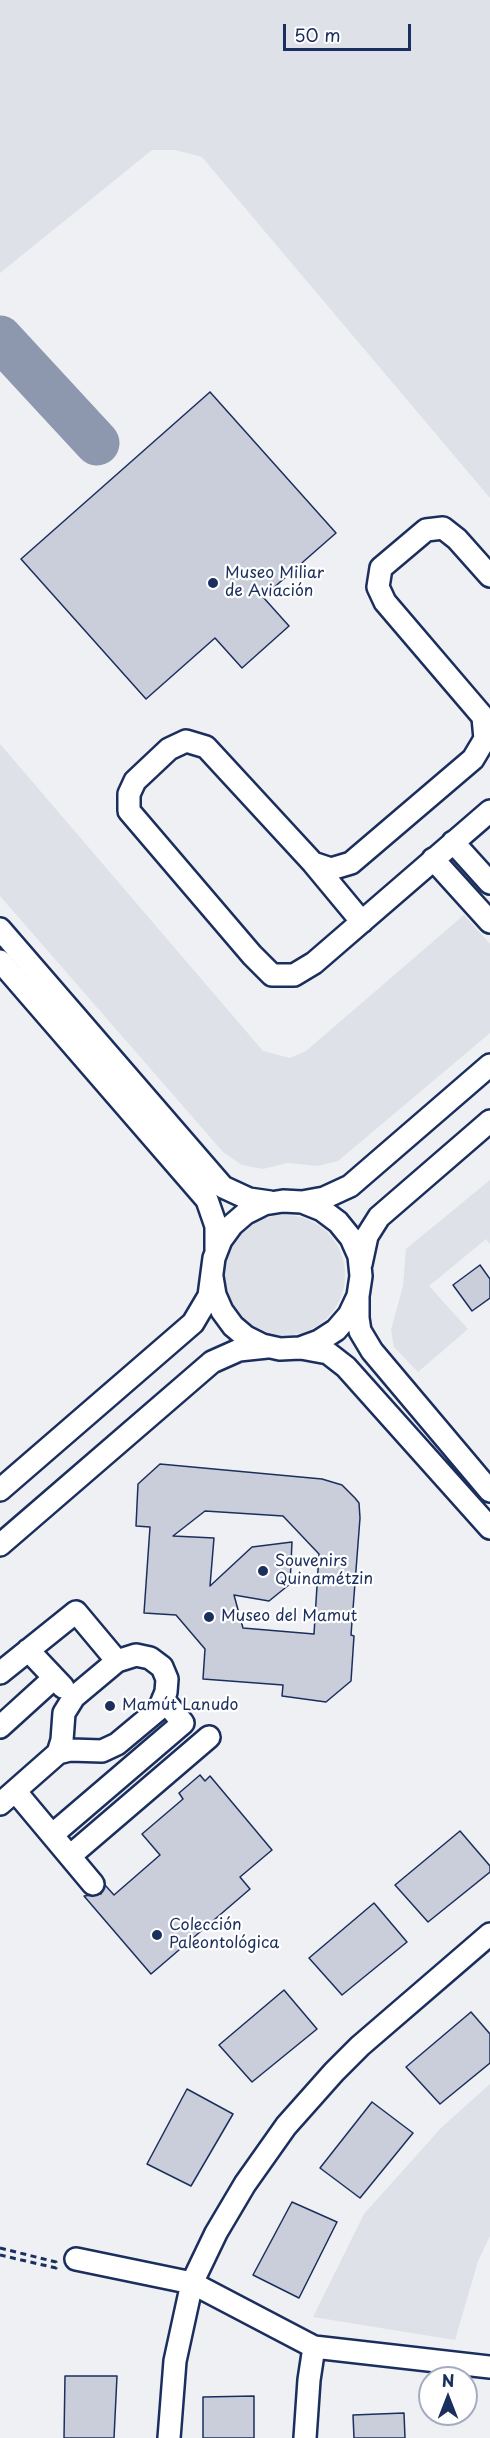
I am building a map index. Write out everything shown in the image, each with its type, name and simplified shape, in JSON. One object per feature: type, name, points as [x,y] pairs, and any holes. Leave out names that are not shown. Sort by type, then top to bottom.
[{"type":"street","points":[[313,863],[331,869],[351,863],[473,759],[486,739],[487,721],[385,602],[378,587],[381,568],[426,530],[443,528],[457,539],[490,576]]},
{"type":"street","points":[[362,922],[313,863],[206,747],[186,741],[169,749],[135,781],[129,794],[129,812],[252,955],[272,975],[294,975],[314,963],[362,922],[433,859],[490,811]]},
{"type":"street","points":[[453,842],[490,883]]},
{"type":"street","points":[[433,859],[490,922]]},
{"type":"street","points":[[0,930],[223,1187],[260,1202],[293,1202],[322,1210],[345,1230],[359,1256],[358,1318],[360,1330],[372,1351],[490,1491]]},
{"type":"street","points":[[0,961],[207,1200],[216,1226],[209,1296],[193,1323],[0,1490]]},
{"type":"street","points":[[490,1065],[350,1186],[324,1198],[264,1204],[246,1213],[220,1240],[213,1268],[218,1303],[232,1326],[246,1337],[262,1345],[328,1353],[346,1367],[490,1528]]},
{"type":"street","points":[[0,1545],[212,1362],[230,1353],[252,1348],[290,1348],[319,1341],[336,1330],[349,1315],[359,1286],[364,1245],[379,1217],[490,1121]]},
{"type":"street","points":[[0,1672],[76,1612],[117,1661]]},
{"type":"street","points":[[28,1650],[74,1697]]},
{"type":"street","points":[[58,1753],[62,1740],[64,1713],[74,1697],[117,1661],[136,1655],[150,1658],[162,1667],[167,1679],[159,1709],[117,1744],[102,1751],[70,1750],[58,1753],[8,1798],[52,1835],[93,1884]]},
{"type":"street","points":[[0,1728],[54,1678]]},
{"type":"street","points":[[52,1835],[183,1723],[163,1699]]},
{"type":"street","points":[[70,1856],[209,1737]]},
{"type":"street","points":[[93,1752],[118,1779]]},
{"type":"street","points":[[169,2438],[175,2361],[192,2283],[216,2233],[244,2184],[309,2098],[360,2046],[490,1935]]},
{"type":"street","points":[[76,2259],[192,2283],[314,2347],[490,2367]]},
{"type":"street","points":[[305,2438],[314,2347]]},
{"type":"path","points":[[0,2248],[56,2262],[56,2268],[0,2255]]},
{"type":"path","points":[[6,2257],[7,2249]]},
{"type":"shaded area","points":[[0,0],[490,0],[490,2438],[0,2438]]},
{"type":"shaded area","points":[[0,0],[490,0],[490,498],[202,157],[175,150],[152,150],[0,273]]},
{"type":"shaded area","points":[[0,744],[263,1051],[290,1058],[306,1051],[464,915],[490,944],[490,1033],[338,1161],[318,1166],[287,1163],[263,1169],[242,1165],[223,1152],[0,896]]},
{"type":"shaded area","points":[[490,1180],[490,1244],[486,1239],[429,1286],[468,1329],[418,1372],[394,1347],[391,1330],[403,1286],[406,1249]]},
{"type":"shaded area","points":[[285,1215],[308,1219],[328,1232],[341,1252],[345,1275],[341,1298],[328,1318],[308,1331],[285,1335],[262,1331],[242,1318],[229,1298],[225,1275],[229,1252],[242,1232],[262,1219]]},
{"type":"shaded area","points":[[490,2084],[490,2236],[478,2261],[455,2340],[313,2317],[364,2214],[442,2127]]},
{"type":"building","points":[[210,392],[336,533],[263,597],[289,626],[242,668],[215,638],[146,699],[21,559]]},
{"type":"building","points":[[480,1265],[490,1279],[490,1298],[472,1311],[453,1285]]},
{"type":"building","points":[[160,1464],[322,1479],[342,1485],[359,1503],[360,1518],[351,1635],[354,1636],[351,1681],[326,1702],[282,1696],[283,1685],[203,1679],[205,1649],[176,1615],[144,1613],[150,1527],[136,1526],[138,1484]],"holes":[[[205,1511],[283,1516],[319,1554],[314,1634],[243,1628],[234,1595],[269,1601],[290,1584],[292,1542],[252,1547],[210,1586],[214,1538],[173,1536]]]},
{"type":"building","name":"Colección Paleontológica","points":[[200,1775],[205,1781],[210,1776],[272,1850],[240,1877],[250,1889],[151,1974],[84,1896],[101,1894],[105,1885],[114,1895],[160,1855],[142,1834],[183,1799],[179,1793]]},
{"type":"building","points":[[460,1831],[490,1866],[490,1872],[428,1922],[395,1885]]},
{"type":"building","points":[[374,1903],[407,1942],[342,1995],[309,1958]]},
{"type":"building","points":[[284,1990],[317,2029],[252,2082],[219,2045]]},
{"type":"building","points":[[471,2012],[490,2034],[490,2063],[440,2104],[406,2067]]},
{"type":"building","points":[[187,2089],[233,2114],[191,2186],[147,2164]]},
{"type":"building","points":[[372,2102],[413,2133],[360,2198],[320,2168]]},
{"type":"building","points":[[292,2202],[337,2222],[299,2298],[253,2275]]},
{"type":"building","points":[[65,2376],[117,2376],[114,2438],[64,2438]]},
{"type":"building","points":[[254,2396],[254,2438],[203,2438],[203,2397]]},
{"type":"building","points":[[404,2413],[405,2438],[354,2438],[353,2415]]},
{"type":"taxiway","points":[[0,338],[97,443]]},
{"type":"place","name":"Museo Miliar de Aviación","points":[[213,583]]},
{"type":"place","name":"Souvenirs Quinamétzin","points":[[263,1571]]},
{"type":"place","name":"Museo del Mamut","points":[[209,1617]]},
{"type":"place","name":"Mamút Lanudo","points":[[110,1706]]},
{"type":"place","name":"Colección Paleontológica","points":[[157,1935]]}]
